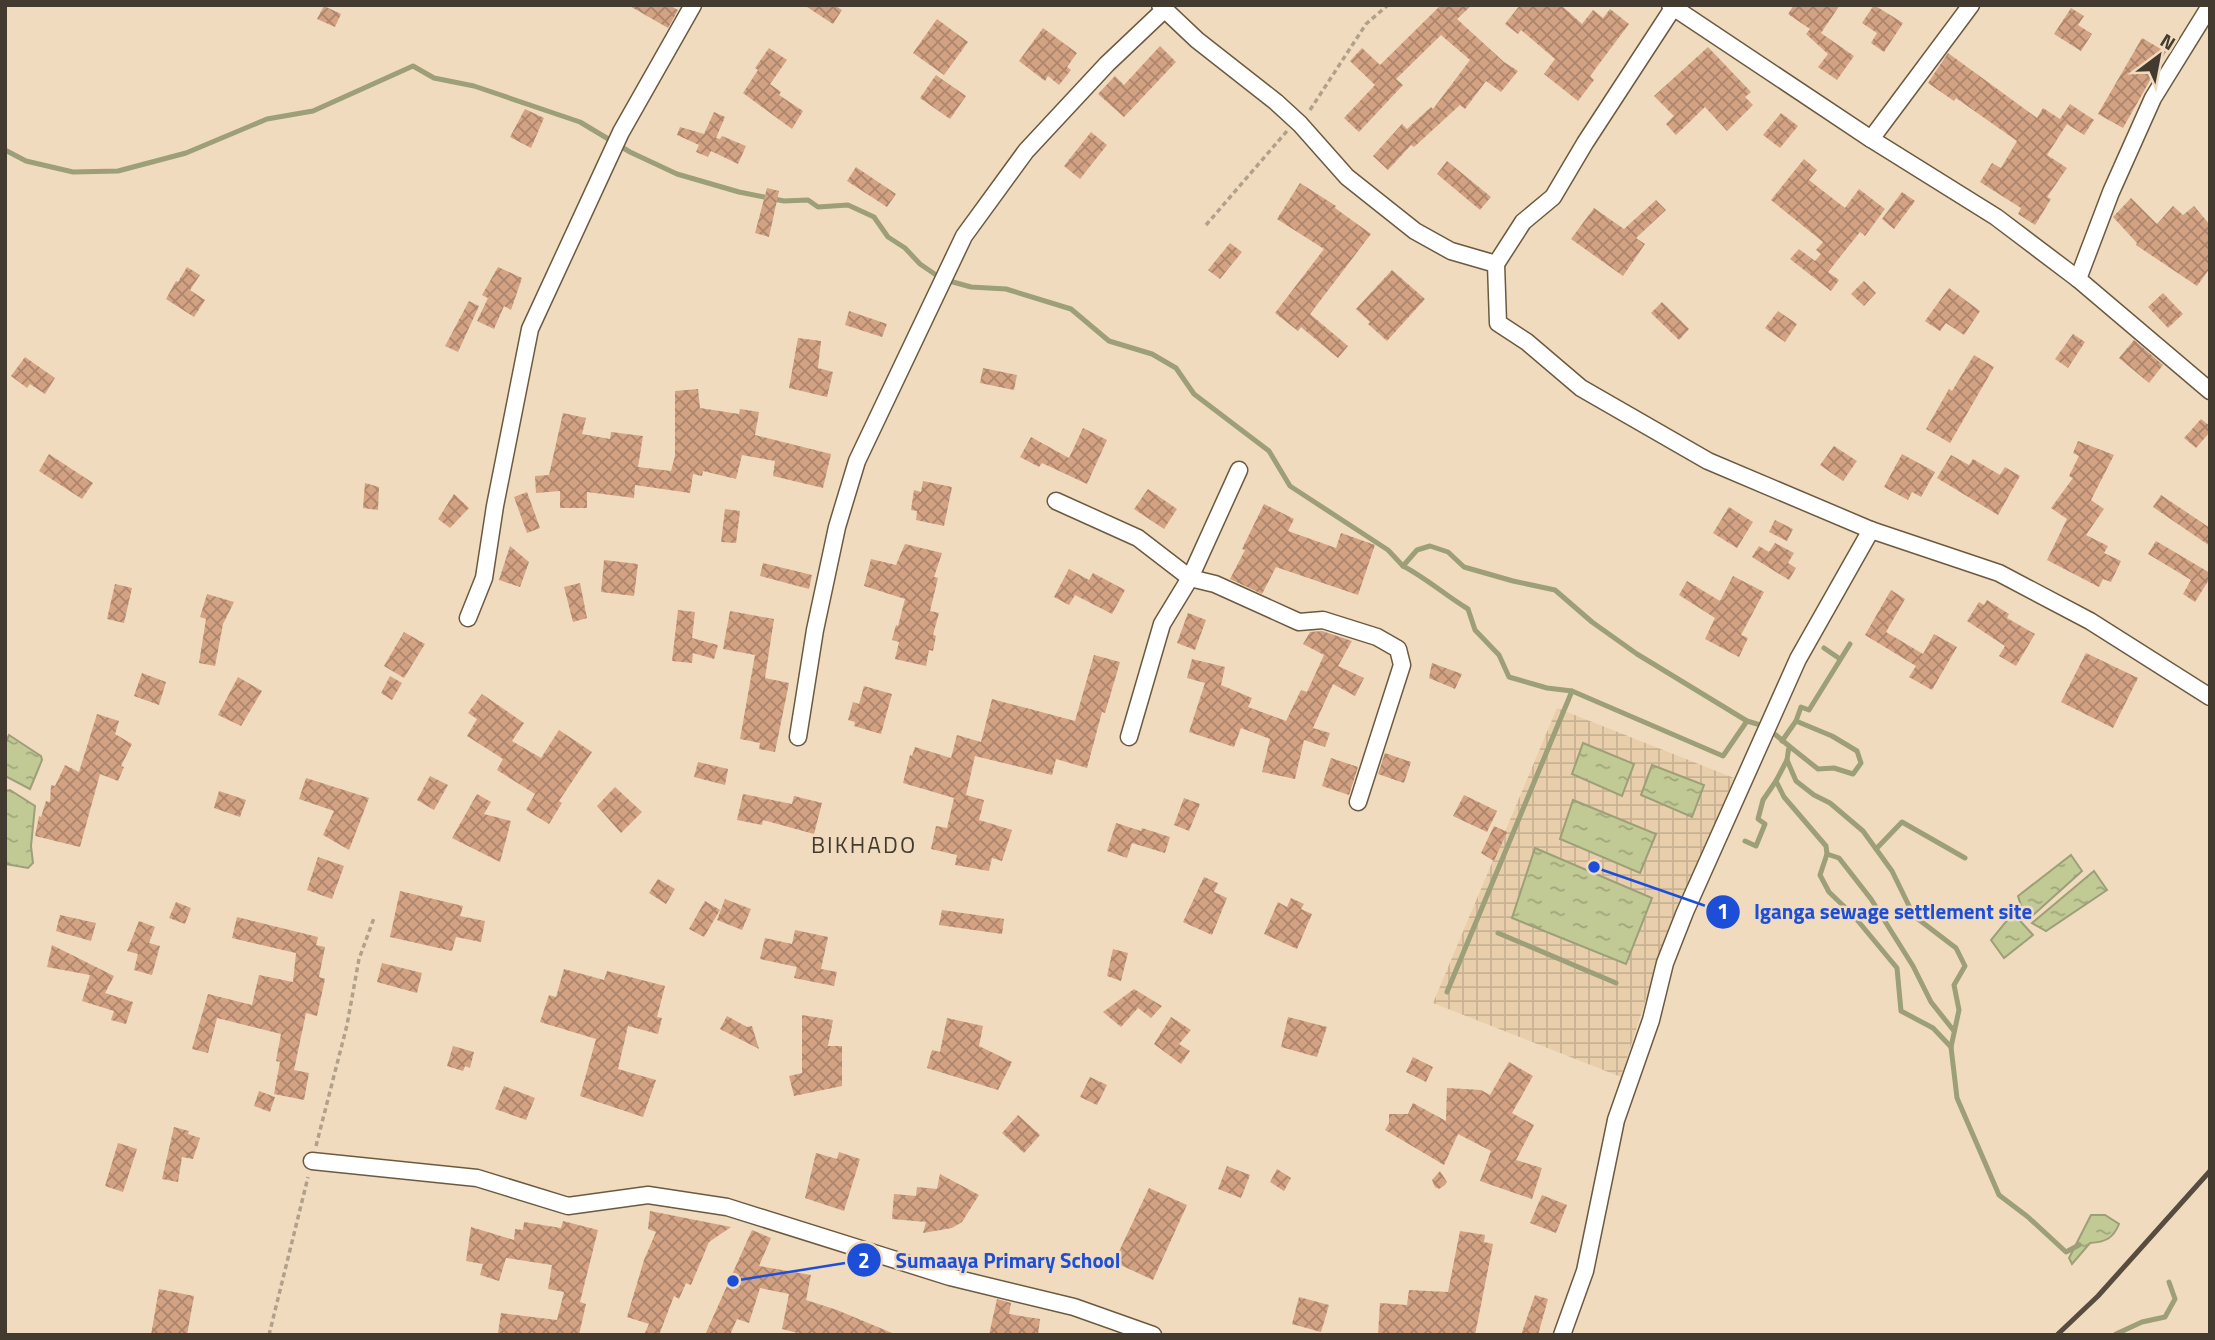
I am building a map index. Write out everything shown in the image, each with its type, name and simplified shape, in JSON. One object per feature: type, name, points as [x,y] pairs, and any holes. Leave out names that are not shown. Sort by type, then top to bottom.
[{"type":"street","points":[[468,618],[484,578],[495,506],[530,329],[621,132],[693,5]]},
{"type":"street","points":[[1871,139],[1971,5]]},
{"type":"street","points":[[2210,391],[2078,279],[1996,217],[1871,139],[1673,6],[1553,197],[1523,222],[1496,264],[1498,323],[1527,342],[1581,388],[1708,461],[1871,530],[1999,573],[2090,621],[2210,696]]},
{"type":"street","points":[[2078,279],[2111,192],[2153,98],[2210,6]]},
{"type":"street","points":[[797,737],[815,630],[835,540],[857,460],[964,236],[1026,151],[1162,7],[1197,40],[1300,124],[1347,177],[1415,232],[1451,251],[1496,264]]},
{"type":"street","points":[[1129,737],[1162,624],[1190,578],[1239,470]]},
{"type":"street","points":[[1056,501],[1138,538],[1190,578],[1215,584],[1300,622],[1323,620],[1377,637],[1398,649],[1402,665],[1358,802]]},
{"type":"street","points":[[1562,1335],[1585,1271],[1616,1121],[1651,1020],[1665,963],[1690,900],[1798,659],[1871,530]]},
{"type":"street","points":[[312,1161],[477,1178],[568,1206],[648,1195],[727,1207],[950,1278],[1074,1307],[1153,1335]]},
{"type":"path","points":[[1206,225],[1284,132],[1300,124],[1366,24],[1388,5]]},
{"type":"path","points":[[269,1335],[347,1025],[359,959],[374,918]]},
{"type":"shaded area","points":[[1557,708],[1734,778],[1660,955],[1621,1077],[1433,1003]]},
{"type":"water","points":[[9,735],[41,756],[42,760],[30,789],[5,776],[5,744]]},
{"type":"water","points":[[1583,743],[1634,764],[1622,796],[1572,774]]},
{"type":"water","points":[[1652,765],[1704,785],[1692,817],[1641,795]]},
{"type":"water","points":[[10,790],[35,806],[31,846],[33,863],[28,868],[5,864],[5,797],[6,791]]},
{"type":"water","points":[[1573,800],[1656,834],[1640,873],[1560,839]]},
{"type":"water","points":[[1535,848],[1652,898],[1626,964],[1512,918]]},
{"type":"water","points":[[2071,855],[2082,871],[2032,916],[2023,912],[2018,896]]},
{"type":"water","points":[[2094,871],[2107,890],[2046,931],[2032,923]]},
{"type":"water","points":[[2013,913],[2033,935],[2004,958],[1991,940]]},
{"type":"water","points":[[2091,1215],[2105,1215],[2119,1224],[2108,1239],[2090,1243],[2072,1264],[2069,1258]]},
{"type":"building","points":[[628,5],[669,5],[678,10],[668,28]]},
{"type":"building","points":[[804,5],[834,5],[842,10],[833,24]]},
{"type":"building","points":[[1441,5],[1472,5],[1457,19],[1504,62],[1518,71],[1501,92],[1486,81],[1465,109],[1460,105],[1414,147],[1411,145],[1388,170],[1373,156],[1402,124],[1407,129],[1431,107],[1433,109],[1470,60],[1441,35],[1396,79],[1403,85],[1359,132],[1344,118],[1375,85],[1350,61],[1362,48],[1380,65]]},
{"type":"building","points":[[1520,5],[1561,5],[1582,24],[1593,10],[1603,18],[1610,9],[1629,24],[1590,76],[1594,80],[1578,101],[1544,74],[1555,59],[1521,30],[1518,34],[1505,24]]},
{"type":"building","points":[[1794,5],[1840,5],[1821,33],[1854,56],[1837,80],[1818,67],[1828,54],[1806,34],[1810,29],[1788,14]]},
{"type":"building","points":[[1874,5],[1903,23],[1884,52],[1871,43],[1877,33],[1862,23]]},
{"type":"building","points":[[324,6],[341,14],[335,27],[317,19]]},
{"type":"building","points":[[2071,8],[2084,16],[2078,25],[2092,34],[2081,51],[2054,34]]},
{"type":"building","points":[[937,19],[968,42],[944,75],[913,53]]},
{"type":"building","points":[[1043,28],[1077,53],[1067,67],[1071,70],[1059,85],[1048,76],[1045,81],[1019,61]]},
{"type":"building","points":[[2142,38],[2166,52],[2123,128],[2098,114]]},
{"type":"building","points":[[1160,46],[1176,62],[1124,117],[1098,94],[1115,76],[1124,85]]},
{"type":"building","points":[[1708,47],[1751,92],[1745,97],[1753,105],[1727,131],[1705,107],[1676,135],[1666,124],[1674,116],[1654,96]]},
{"type":"building","points":[[769,48],[787,60],[770,84],[781,92],[779,95],[803,111],[792,129],[743,93],[758,70],[755,68]]},
{"type":"building","points":[[1948,53],[2037,118],[2043,108],[2060,119],[2070,104],[2094,120],[2084,135],[2067,124],[2047,155],[2067,168],[2047,197],[2051,199],[2035,225],[2018,214],[2021,208],[1980,182],[1992,163],[2001,168],[2017,141],[1956,98],[1954,101],[1928,83]]},
{"type":"building","points":[[936,75],[966,96],[950,119],[920,98]]},
{"type":"building","points":[[525,109],[544,118],[531,148],[510,137]]},
{"type":"building","points":[[714,112],[725,117],[716,138],[720,139],[722,136],[746,146],[738,164],[711,151],[708,157],[696,152],[699,145],[677,135],[680,127],[704,134]]},
{"type":"building","points":[[1781,113],[1798,126],[1780,148],[1763,135]]},
{"type":"building","points":[[1091,132],[1107,145],[1080,179],[1064,166]]},
{"type":"building","points":[[1804,159],[1817,170],[1809,180],[1845,208],[1859,189],[1885,209],[1865,236],[1860,232],[1828,272],[1839,280],[1831,291],[1790,259],[1799,249],[1815,261],[1821,254],[1816,250],[1823,242],[1771,200]]},
{"type":"building","points":[[1447,161],[1491,197],[1480,210],[1437,174]]},
{"type":"building","points":[[856,167],[896,194],[887,207],[847,181]]},
{"type":"building","points":[[1300,183],[1336,206],[1335,208],[1371,234],[1310,314],[1348,346],[1338,358],[1301,327],[1298,331],[1275,313],[1324,249],[1277,219]]},
{"type":"building","points":[[767,188],[779,191],[769,237],[755,233]]},
{"type":"building","points":[[1902,192],[1915,201],[1894,229],[1882,219]]},
{"type":"building","points":[[2131,198],[2157,224],[2173,206],[2183,215],[2194,206],[2210,225],[2210,268],[2197,286],[2136,245],[2113,217]]},
{"type":"building","points":[[1656,200],[1666,210],[1636,238],[1645,244],[1623,276],[1571,239],[1594,208],[1624,229]]},
{"type":"building","points":[[1230,243],[1242,252],[1220,279],[1208,270]]},
{"type":"building","points":[[187,267],[200,275],[190,290],[205,300],[194,317],[166,299]]},
{"type":"building","points":[[498,267],[522,278],[511,310],[504,306],[494,329],[477,321],[488,298],[482,295]]},
{"type":"building","points":[[1392,270],[1425,299],[1387,341],[1356,309]]},
{"type":"building","points":[[1864,281],[1876,293],[1864,306],[1851,294]]},
{"type":"building","points":[[1949,288],[1980,311],[1964,335],[1946,323],[1940,331],[1925,321]]},
{"type":"building","points":[[2163,293],[2183,314],[2168,328],[2148,307]]},
{"type":"building","points":[[469,301],[479,306],[458,352],[445,346]]},
{"type":"building","points":[[1662,302],[1689,329],[1679,340],[1651,313]]},
{"type":"building","points":[[849,311],[887,324],[882,337],[845,325]]},
{"type":"building","points":[[1778,311],[1797,324],[1785,342],[1765,328]]},
{"type":"building","points":[[2073,334],[2085,342],[2068,368],[2055,359]]},
{"type":"building","points":[[798,338],[821,341],[818,368],[833,372],[827,397],[789,388]]},
{"type":"building","points":[[2134,340],[2163,365],[2149,383],[2119,358]]},
{"type":"building","points":[[1974,355],[1994,367],[1950,443],[1926,429],[1949,389],[1952,391]]},
{"type":"building","points":[[25,357],[55,378],[45,394],[30,384],[27,388],[11,376]]},
{"type":"building","points":[[983,368],[1017,375],[1014,390],[980,383]]},
{"type":"building","points":[[698,389],[700,408],[739,414],[740,409],[759,412],[755,435],[831,454],[823,488],[773,476],[775,461],[742,455],[736,479],[703,471],[702,476],[693,474],[690,493],[635,485],[634,498],[587,492],[587,508],[560,508],[560,491],[536,493],[535,476],[549,475],[563,413],[586,418],[582,434],[610,439],[611,432],[643,436],[638,467],[671,471],[675,456],[675,391]]},
{"type":"building","points":[[2201,419],[2210,426],[2210,432],[2196,448],[2184,438]]},
{"type":"building","points":[[1083,428],[1107,440],[1087,484],[1042,463],[1039,467],[1020,457],[1031,437],[1069,458]]},
{"type":"building","points":[[2078,441],[2114,455],[2091,500],[2104,509],[2086,535],[2108,546],[2104,553],[2121,561],[2111,582],[2103,579],[2099,587],[2047,560],[2067,519],[2051,508],[2073,478],[2069,476],[2079,456],[2073,453]]},
{"type":"building","points":[[1834,446],[1857,461],[1843,481],[1820,465]]},
{"type":"building","points":[[49,454],[93,483],[82,499],[39,471]]},
{"type":"building","points":[[1902,454],[1935,472],[1921,497],[1912,492],[1908,500],[1884,487]]},
{"type":"building","points":[[1951,455],[1969,465],[1973,459],[2000,475],[2005,467],[2020,476],[1998,515],[1937,478]]},
{"type":"building","points":[[923,481],[952,487],[944,526],[916,520],[917,511],[911,510],[914,490],[921,492]]},
{"type":"building","points":[[365,483],[379,487],[378,510],[363,508]]},
{"type":"building","points":[[1148,489],[1177,509],[1164,529],[1134,509]]},
{"type":"building","points":[[527,492],[540,528],[527,533],[514,497]]},
{"type":"building","points":[[454,494],[469,508],[450,528],[438,519]]},
{"type":"building","points":[[2161,495],[2210,528],[2210,546],[2153,507]]},
{"type":"building","points":[[1264,504],[1294,519],[1288,531],[1336,548],[1341,533],[1375,545],[1358,595],[1276,567],[1262,594],[1230,579]]},
{"type":"building","points":[[1729,507],[1753,522],[1737,548],[1713,533]]},
{"type":"building","points":[[725,509],[740,511],[736,543],[721,542]]},
{"type":"building","points":[[1775,520],[1793,529],[1787,541],[1769,532]]},
{"type":"building","points":[[2156,541],[2210,573],[2210,578],[2195,602],[2183,594],[2191,580],[2148,554]]},
{"type":"building","points":[[1775,543],[1794,553],[1788,563],[1796,568],[1789,580],[1752,557],[1759,546],[1769,552]]},
{"type":"building","points":[[905,544],[942,553],[934,577],[938,578],[930,611],[939,613],[933,635],[936,636],[933,651],[929,650],[926,666],[895,659],[899,642],[892,640],[905,599],[864,586],[871,559],[896,565]]},
{"type":"building","points":[[510,546],[529,562],[520,587],[499,580]]},
{"type":"building","points":[[604,560],[638,564],[634,596],[601,592]]},
{"type":"building","points":[[763,563],[812,575],[809,589],[760,576]]},
{"type":"building","points":[[1069,569],[1089,580],[1093,573],[1125,590],[1112,614],[1075,595],[1069,605],[1054,597]]},
{"type":"building","points":[[1733,576],[1764,592],[1741,635],[1748,638],[1739,657],[1705,639],[1715,618],[1679,595],[1687,581],[1720,601]]},
{"type":"building","points":[[580,583],[587,618],[573,622],[564,587]]},
{"type":"building","points":[[115,584],[132,588],[124,623],[107,619]]},
{"type":"building","points":[[1891,590],[1905,599],[1886,632],[1923,654],[1934,634],[1957,647],[1932,690],[1909,677],[1916,666],[1865,635]]},
{"type":"building","points":[[207,594],[234,602],[223,624],[215,666],[199,663],[206,619],[200,617]]},
{"type":"building","points":[[1987,600],[2009,614],[2007,618],[2035,634],[2016,666],[1999,656],[2005,646],[1967,621],[1979,602],[1984,605]]},
{"type":"building","points":[[678,610],[695,612],[692,638],[718,645],[714,659],[693,653],[692,663],[672,661]]},
{"type":"building","points":[[730,611],[774,619],[765,678],[789,683],[775,752],[759,749],[760,743],[740,739],[755,655],[723,649]]},
{"type":"building","points":[[1188,613],[1206,620],[1195,650],[1177,643]]},
{"type":"building","points":[[1322,631],[1352,641],[1338,666],[1364,678],[1355,696],[1333,684],[1313,728],[1330,733],[1325,747],[1304,740],[1295,779],[1262,772],[1270,739],[1241,728],[1234,747],[1189,732],[1205,683],[1187,678],[1192,659],[1225,667],[1221,685],[1252,698],[1248,707],[1286,721],[1301,690],[1307,692],[1324,655],[1303,644],[1310,632]]},
{"type":"building","points":[[404,632],[425,644],[404,678],[384,666]]},
{"type":"building","points":[[2086,653],[2138,678],[2113,728],[2061,702]]},
{"type":"building","points":[[1094,655],[1120,662],[1105,713],[1102,712],[1087,768],[1056,759],[1052,775],[975,756],[966,795],[984,800],[979,820],[1012,830],[1002,861],[992,858],[989,871],[955,865],[957,855],[931,849],[936,826],[947,828],[954,798],[903,783],[910,755],[912,756],[915,747],[951,758],[957,735],[981,742],[992,699],[1075,721]]},
{"type":"building","points":[[1432,663],[1462,674],[1455,689],[1429,678]]},
{"type":"building","points":[[142,673],[166,682],[159,705],[134,696]]},
{"type":"building","points":[[390,676],[402,683],[392,700],[381,693]]},
{"type":"building","points":[[238,677],[262,691],[241,726],[218,715]]},
{"type":"building","points":[[864,686],[892,694],[881,734],[854,726],[855,722],[848,720],[853,702],[859,704]]},
{"type":"building","points":[[482,694],[524,723],[512,741],[541,758],[559,730],[592,752],[559,801],[562,803],[549,824],[526,810],[535,794],[497,770],[503,759],[467,736],[477,719],[468,713]]},
{"type":"building","points":[[97,714],[119,721],[115,734],[132,744],[121,766],[124,767],[118,781],[100,774],[80,847],[35,836],[39,816],[41,817],[46,801],[50,802],[51,785],[55,786],[65,765],[79,772]]},
{"type":"building","points":[[1385,753],[1411,762],[1404,783],[1378,774]]},
{"type":"building","points":[[1331,758],[1358,767],[1349,795],[1322,786]]},
{"type":"building","points":[[698,762],[728,769],[725,785],[694,777]]},
{"type":"building","points":[[430,776],[448,785],[434,810],[417,800]]},
{"type":"building","points":[[306,778],[369,798],[349,850],[323,835],[334,811],[299,799]]},
{"type":"building","points":[[615,787],[642,812],[621,833],[597,806]]},
{"type":"building","points":[[219,791],[246,800],[240,817],[214,808]]},
{"type":"building","points":[[477,794],[491,802],[484,814],[511,821],[500,862],[452,838]]},
{"type":"building","points":[[743,794],[792,804],[794,796],[822,803],[814,834],[763,820],[762,825],[737,820]]},
{"type":"building","points":[[1464,795],[1497,811],[1487,832],[1453,816]]},
{"type":"building","points":[[1184,798],[1200,804],[1189,831],[1174,825]]},
{"type":"building","points":[[1116,823],[1170,837],[1165,853],[1132,843],[1127,858],[1107,851]]},
{"type":"building","points":[[1494,826],[1507,832],[1494,861],[1481,853]]},
{"type":"building","points":[[318,857],[344,866],[332,899],[307,890]]},
{"type":"building","points":[[1204,877],[1218,883],[1214,892],[1227,898],[1212,935],[1183,922]]},
{"type":"building","points":[[658,879],[675,889],[666,904],[649,893]]},
{"type":"building","points":[[400,891],[463,906],[460,916],[485,921],[481,942],[456,937],[452,951],[390,937]]},
{"type":"building","points":[[1291,898],[1304,904],[1301,909],[1312,914],[1297,949],[1264,934],[1278,902],[1287,907]]},
{"type":"building","points":[[725,899],[751,909],[742,930],[717,920]]},
{"type":"building","points":[[705,901],[720,910],[704,937],[689,929]]},
{"type":"building","points":[[176,902],[191,908],[185,924],[169,918]]},
{"type":"building","points":[[942,910],[1004,919],[1002,934],[939,925]]},
{"type":"building","points":[[60,915],[96,923],[91,941],[56,931]]},
{"type":"building","points":[[237,917],[318,937],[316,945],[325,947],[319,977],[325,979],[317,1016],[306,1013],[294,1070],[309,1073],[304,1100],[274,1094],[280,1062],[276,1061],[281,1034],[217,1018],[208,1053],[192,1049],[208,994],[252,1005],[259,975],[293,982],[296,953],[232,938]]},
{"type":"building","points":[[139,921],[155,927],[149,943],[160,946],[152,975],[134,970],[138,954],[127,951]]},
{"type":"building","points":[[795,930],[828,937],[821,969],[837,972],[834,986],[794,978],[797,967],[760,959],[765,938],[792,944]]},
{"type":"building","points":[[52,945],[114,976],[105,993],[133,1002],[126,1024],[111,1020],[114,1011],[82,1001],[90,975],[47,967]]},
{"type":"building","points":[[1113,949],[1128,953],[1121,981],[1107,976]]},
{"type":"building","points":[[382,963],[422,973],[417,993],[377,982]]},
{"type":"building","points":[[564,969],[604,980],[607,971],[665,986],[657,1017],[662,1018],[658,1034],[628,1026],[618,1069],[656,1080],[643,1117],[580,1096],[596,1039],[540,1022],[549,995],[556,997]]},
{"type":"building","points":[[1134,989],[1162,1006],[1151,1018],[1138,1008],[1121,1027],[1103,1012]]},
{"type":"building","points":[[802,1015],[833,1020],[828,1046],[842,1046],[842,1086],[794,1096],[789,1076],[802,1073]]},
{"type":"building","points":[[727,1016],[747,1027],[752,1026],[759,1049],[720,1029]]},
{"type":"building","points":[[1171,1017],[1191,1030],[1179,1044],[1190,1051],[1181,1064],[1154,1044]]},
{"type":"building","points":[[1288,1017],[1327,1027],[1317,1057],[1281,1047]]},
{"type":"building","points":[[947,1018],[983,1026],[979,1046],[1012,1062],[998,1090],[927,1068],[932,1050],[940,1052]]},
{"type":"building","points":[[453,1046],[474,1052],[470,1068],[465,1066],[463,1071],[447,1066]]},
{"type":"building","points":[[1413,1057],[1433,1067],[1426,1082],[1406,1072]]},
{"type":"building","points":[[1509,1062],[1533,1076],[1512,1113],[1534,1125],[1516,1160],[1542,1168],[1532,1199],[1480,1181],[1491,1151],[1458,1134],[1444,1165],[1385,1130],[1389,1123],[1389,1114],[1408,1114],[1413,1103],[1446,1121],[1447,1088],[1481,1090],[1490,1095]]},
{"type":"building","points":[[1090,1077],[1107,1085],[1097,1105],[1080,1097]]},
{"type":"building","points":[[504,1086],[535,1098],[526,1120],[495,1109]]},
{"type":"building","points":[[259,1091],[275,1097],[270,1112],[254,1106]]},
{"type":"building","points":[[1018,1115],[1040,1135],[1024,1153],[1002,1133]]},
{"type":"building","points":[[174,1127],[189,1131],[188,1134],[200,1138],[193,1159],[182,1157],[178,1182],[162,1179]]},
{"type":"building","points":[[118,1143],[137,1149],[123,1192],[105,1186]]},
{"type":"building","points":[[839,1152],[860,1159],[844,1211],[805,1198],[816,1153],[837,1159]]},
{"type":"building","points":[[1227,1166],[1250,1175],[1241,1198],[1218,1189]]},
{"type":"building","points":[[1277,1169],[1291,1178],[1284,1191],[1270,1182]]},
{"type":"building","points":[[1440,1171],[1447,1182],[1439,1189],[1432,1180]]},
{"type":"building","points":[[940,1174],[979,1195],[962,1222],[952,1228],[923,1233],[926,1222],[892,1219],[894,1194],[916,1196],[917,1187],[937,1189]]},
{"type":"building","points":[[1149,1188],[1187,1205],[1153,1280],[1114,1262]]},
{"type":"building","points":[[1542,1195],[1567,1205],[1556,1233],[1530,1223]]},
{"type":"building","points":[[650,1211],[731,1227],[709,1242],[691,1285],[686,1283],[679,1299],[674,1296],[659,1335],[644,1335],[649,1324],[627,1317],[644,1260],[656,1232],[648,1229]]},
{"type":"building","points":[[563,1221],[598,1230],[580,1302],[586,1304],[579,1335],[498,1333],[501,1313],[557,1320],[564,1292],[548,1289],[552,1265],[506,1258],[499,1281],[480,1275],[483,1264],[466,1261],[471,1227],[514,1240],[515,1229],[523,1230],[524,1222],[561,1228]]},
{"type":"building","points":[[752,1230],[771,1238],[759,1266],[811,1275],[806,1300],[897,1335],[805,1335],[782,1329],[789,1294],[760,1288],[749,1323],[737,1319],[730,1335],[705,1335]]},
{"type":"building","points":[[1460,1231],[1485,1235],[1484,1242],[1493,1244],[1475,1335],[1378,1335],[1380,1303],[1407,1305],[1409,1290],[1448,1292]]},
{"type":"building","points":[[159,1289],[194,1296],[187,1335],[151,1335]]},
{"type":"building","points":[[1535,1295],[1548,1299],[1538,1335],[1521,1335]]},
{"type":"building","points":[[1299,1297],[1329,1305],[1321,1332],[1292,1324]]},
{"type":"building","points":[[997,1299],[1011,1303],[1009,1314],[1040,1319],[1038,1335],[989,1335]]},
{"type":"waterway","points":[[5,150],[26,161],[73,172],[118,171],[186,153],[267,119],[313,111],[413,66],[434,78],[474,86],[580,122],[630,152],[677,174],[739,192],[784,201],[808,200],[818,207],[848,205],[874,217],[888,237],[942,279],[971,287],[1006,289],[1071,309],[1109,341],[1152,354],[1176,368],[1194,394],[1269,451],[1290,486],[1388,550],[1403,566],[1417,550],[1430,546],[1448,552],[1464,567],[1555,590],[1592,622],[1637,654],[1747,721],[1757,724]]},
{"type":"waterway","points":[[1403,566],[1468,609],[1475,630],[1499,655],[1509,677],[1547,688],[1572,691],[1723,756],[1747,721]]},
{"type":"waterway","points":[[1782,741],[1796,721],[1801,707],[1809,710],[1850,644]]},
{"type":"waterway","points":[[1824,648],[1840,659]]},
{"type":"waterway","points":[[1447,992],[1572,691]]},
{"type":"waterway","points":[[1789,746],[1818,769],[1834,768],[1853,774],[1861,763],[1857,751],[1832,736],[1796,721]]},
{"type":"waterway","points":[[1776,735],[1789,746],[1787,760],[1796,781],[1830,803],[1863,831],[1892,871],[1914,916],[1956,948],[1965,966],[1954,985],[1959,1010],[1951,1047],[1957,1098],[1999,1195],[2066,1252],[2079,1245]]},
{"type":"waterway","points":[[1787,760],[1776,781],[1784,797],[1826,846],[1827,854],[1820,875],[1829,892],[1853,915],[1897,968],[1901,1011],[1933,1028],[1951,1047]]},
{"type":"waterway","points":[[1745,841],[1756,846],[1765,824],[1758,819],[1763,800],[1776,781]]},
{"type":"waterway","points":[[1876,849],[1902,822],[1965,858]]},
{"type":"waterway","points":[[1827,854],[1839,858],[1871,899],[1913,966],[1931,1002],[1954,1031]]},
{"type":"waterway","points":[[1498,933],[1616,983]]},
{"type":"waterway","points":[[2116,1334],[2142,1322],[2165,1317],[2175,1299],[2169,1282]]},
{"type":"railway","points":[[2057,1335],[2098,1296],[2210,1171]]},
{"type":"place","name":"Iganga sewage settlement site","points":[[1594,867]]},
{"type":"place","name":"Sumaaya Primary School","points":[[733,1281]]},
{"type":"district","name":"BIKHADO","points":[[864,844]]}]
